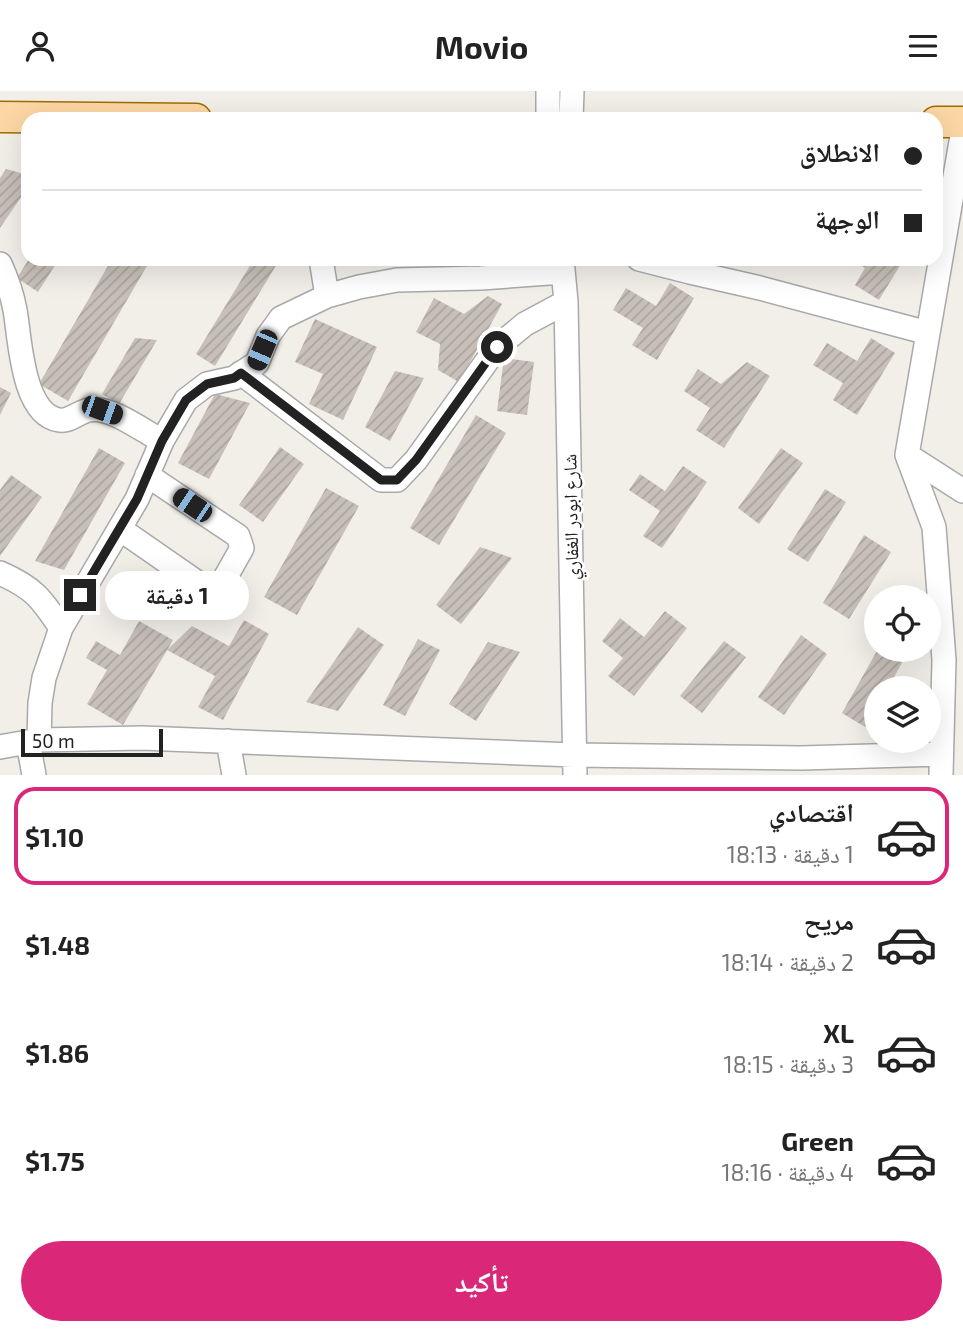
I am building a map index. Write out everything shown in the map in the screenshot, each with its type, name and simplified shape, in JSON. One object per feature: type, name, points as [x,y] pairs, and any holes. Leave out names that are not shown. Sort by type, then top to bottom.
[{"type":"main road","points":[[2,122],[21,122]]},
{"type":"main road","points":[[943,122],[963,122]]},
{"type":"street","points":[[548,91],[548,112]]},
{"type":"street","points":[[571,112],[572,91]]},
{"type":"street","points":[[943,246],[963,130]]},
{"type":"street","points":[[0,264],[8,279],[15,309],[26,380],[39,407],[58,420],[70,419],[92,409],[102,410],[117,415],[162,441]]},
{"type":"street","points":[[322,266],[327,296]]},
{"type":"street","points":[[34,775],[33,741],[44,678],[61,628],[137,499],[162,441],[186,400],[207,384],[234,378],[257,363],[268,337],[281,318],[327,296],[397,280],[481,278],[563,266]]},
{"type":"street","name":"شارع ابودر الغفاري","points":[[563,266],[566,302],[575,765]]},
{"type":"street","points":[[666,266],[928,333]]},
{"type":"street","points":[[0,747],[33,741],[142,738],[228,741],[575,765],[941,765],[944,660],[934,527],[907,455],[940,266]]},
{"type":"street","points":[[241,373],[381,480],[397,480],[416,460],[497,347],[525,324],[566,302]]},
{"type":"street","points":[[907,455],[963,491]]},
{"type":"street","points":[[120,529],[210,589],[220,587],[242,548],[238,536],[147,475]]},
{"type":"street","points":[[0,573],[31,589],[61,628]]},
{"type":"street","points":[[228,741],[234,775]]},
{"type":"building","points":[[6,169],[21,173],[21,197],[0,228],[0,178]]},
{"type":"building","points":[[25,266],[55,266],[38,292],[17,278]]},
{"type":"building","points":[[108,266],[147,266],[68,401],[39,384]]},
{"type":"building","points":[[250,266],[276,266],[215,366],[196,354]]},
{"type":"building","points":[[862,266],[900,266],[879,300],[855,285],[865,268]]},
{"type":"building","points":[[670,283],[694,298],[657,360],[632,345],[643,328],[613,310],[626,288],[656,306]]},
{"type":"building","points":[[488,296],[502,304],[459,382],[438,370],[440,344],[416,332],[434,298],[464,314]]},
{"type":"building","points":[[315,319],[377,347],[343,420],[309,404],[323,374],[295,362]]},
{"type":"building","points":[[135,338],[157,340],[119,404],[102,394]]},
{"type":"building","points":[[871,338],[895,353],[857,415],[833,400],[843,383],[813,365],[827,343],[857,361]]},
{"type":"building","points":[[504,358],[534,362],[527,415],[497,411]]},
{"type":"building","points":[[747,362],[770,376],[724,448],[696,430],[710,408],[684,391],[698,369],[721,384]]},
{"type":"building","points":[[395,371],[424,378],[390,441],[365,427]]},
{"type":"building","points":[[0,387],[11,393],[0,415]]},
{"type":"building","points":[[215,394],[250,403],[209,479],[178,463]]},
{"type":"building","points":[[476,415],[506,433],[439,545],[410,528]]},
{"type":"building","points":[[280,447],[304,464],[263,522],[239,505]]},
{"type":"building","points":[[99,448],[125,463],[64,570],[35,561]]},
{"type":"building","points":[[781,448],[803,463],[759,524],[738,508]]},
{"type":"building","points":[[683,466],[707,482],[662,548],[643,536],[660,511],[629,490],[640,474],[665,491]]},
{"type":"building","points":[[11,475],[42,497],[0,556],[0,490]]},
{"type":"building","points":[[326,488],[359,506],[297,615],[264,597]]},
{"type":"building","points":[[825,489],[846,502],[808,562],[787,549]]},
{"type":"building","points":[[864,535],[891,552],[870,585],[864,585],[864,595],[849,619],[823,603]]},
{"type":"building","points":[[480,547],[512,558],[461,624],[436,605]]},
{"type":"building","points":[[665,611],[687,628],[634,696],[608,676],[623,658],[602,641],[620,618],[644,637]]},
{"type":"building","points":[[244,620],[269,634],[223,720],[198,707],[215,676],[167,650],[192,626],[229,646]]},
{"type":"building","points":[[139,621],[173,640],[123,725],[87,704],[107,670],[86,658],[96,641],[120,655]]},
{"type":"building","points":[[358,627],[384,645],[338,711],[306,702]]},
{"type":"building","points":[[801,635],[827,654],[784,715],[758,697]]},
{"type":"building","points":[[418,639],[440,650],[405,716],[383,705]]},
{"type":"building","points":[[724,641],[746,657],[702,713],[680,696]]},
{"type":"building","points":[[488,642],[520,652],[476,721],[449,704]]},
{"type":"building","points":[[871,662],[902,662],[895,676],[864,676],[864,726],[842,713]]},
{"type":"route","points":[[80,595],[137,499],[175,418],[186,400],[207,384],[234,378],[241,373],[381,480],[397,480],[416,460],[497,347]]}]
